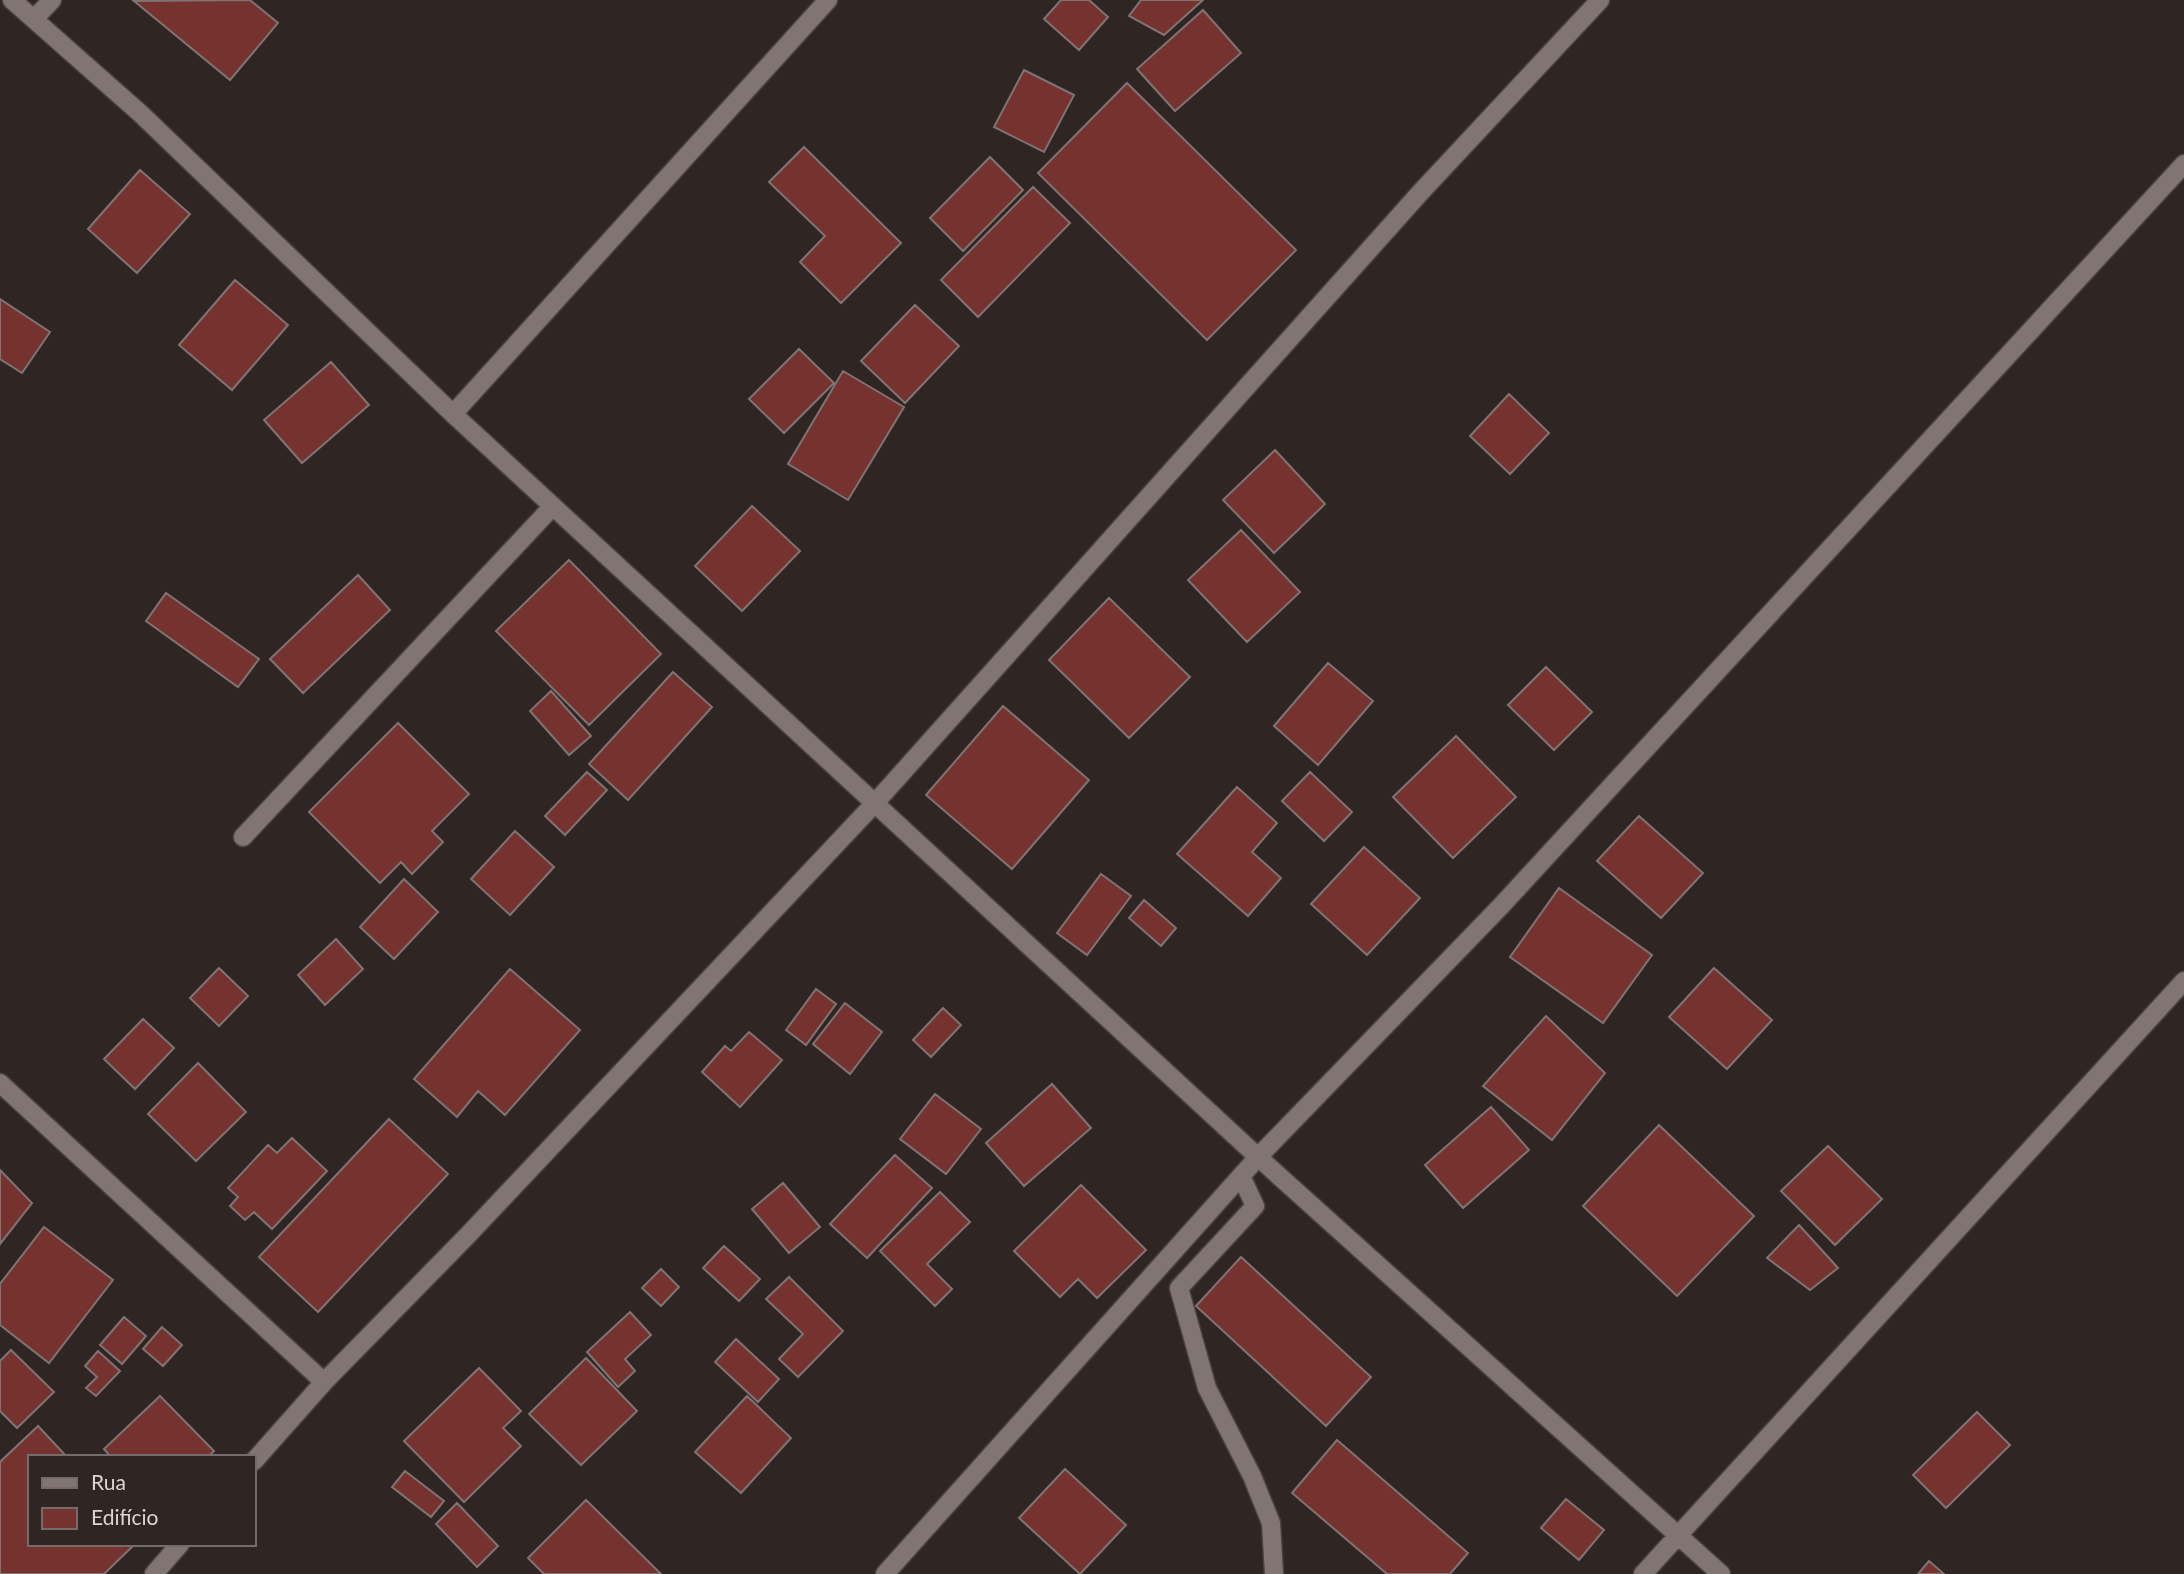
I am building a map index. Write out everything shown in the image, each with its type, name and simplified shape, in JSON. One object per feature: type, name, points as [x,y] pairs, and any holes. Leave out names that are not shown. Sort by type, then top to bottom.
[{"type":"street","points":[[12,0],[141,114],[453,414],[1258,1157],[1721,1574]]},
{"type":"street","points":[[34,19],[52,0]]},
{"type":"street","points":[[453,414],[828,0]]},
{"type":"street","points":[[256,1459],[324,1382],[468,1235],[875,803],[1419,194],[1600,0]]},
{"type":"street","points":[[884,1574],[1258,1157],[1511,896],[2184,164]]},
{"type":"street","points":[[243,837],[553,506]]},
{"type":"street","points":[[1643,1574],[2184,981]]},
{"type":"street","points":[[0,1083],[324,1382]]},
{"type":"street","points":[[1241,1176],[1255,1206],[1179,1288],[1207,1388],[1252,1476],[1270,1523],[1275,1574]]},
{"type":"street","points":[[154,1574],[178,1546]]},
{"type":"building","points":[[250,0],[278,23],[230,80],[134,1]]},
{"type":"building","points":[[1061,0],[1089,0],[1108,17],[1079,50],[1044,19]]},
{"type":"building","points":[[1141,0],[1203,0],[1164,35],[1129,16]]},
{"type":"building","points":[[1203,10],[1241,53],[1175,111],[1137,69]]},
{"type":"building","points":[[1024,70],[1074,95],[1044,152],[994,127]]},
{"type":"building","points":[[1127,83],[1296,250],[1207,340],[1038,173]]},
{"type":"building","points":[[804,147],[901,243],[841,303],[800,262],[825,236],[769,182]]},
{"type":"building","points":[[990,157],[1023,190],[963,251],[930,218]]},
{"type":"building","points":[[140,170],[190,214],[137,273],[88,229]]},
{"type":"building","points":[[1033,187],[1070,223],[978,317],[941,280]]},
{"type":"building","points":[[235,280],[288,325],[232,390],[179,345]]},
{"type":"building","points":[[0,299],[50,332],[22,373],[0,359]]},
{"type":"building","points":[[915,305],[959,346],[905,403],[861,361]]},
{"type":"building","points":[[799,349],[834,383],[784,433],[749,399]]},
{"type":"building","points":[[331,362],[369,405],[302,463],[264,420]]},
{"type":"building","points":[[843,371],[904,407],[848,500],[788,464]]},
{"type":"building","points":[[1509,394],[1549,433],[1510,474],[1470,436]]},
{"type":"building","points":[[1275,450],[1325,504],[1274,553],[1223,500]]},
{"type":"building","points":[[752,506],[800,551],[742,611],[695,566]]},
{"type":"building","points":[[1241,530],[1300,592],[1247,642],[1188,580]]},
{"type":"building","points":[[569,560],[661,654],[589,725],[496,631]]},
{"type":"building","points":[[358,575],[390,610],[303,693],[270,659]]},
{"type":"building","points":[[166,593],[259,659],[238,687],[146,621]]},
{"type":"building","points":[[1109,598],[1190,677],[1129,738],[1049,660]]},
{"type":"building","points":[[1328,663],[1373,701],[1318,765],[1274,726]]},
{"type":"building","points":[[1546,667],[1592,712],[1554,750],[1508,705]]},
{"type":"building","points":[[673,672],[712,707],[628,800],[589,764]]},
{"type":"building","points":[[551,691],[591,736],[569,755],[530,711]]},
{"type":"building","points":[[1003,706],[1089,780],[1012,869],[926,795]]},
{"type":"building","points":[[398,723],[469,794],[432,831],[443,842],[412,874],[401,862],[380,883],[309,812]]},
{"type":"building","points":[[1456,736],[1516,797],[1453,858],[1393,797]]},
{"type":"building","points":[[587,772],[607,790],[565,835],[545,816]]},
{"type":"building","points":[[1310,772],[1352,812],[1324,841],[1282,801]]},
{"type":"building","points":[[1237,787],[1277,823],[1252,852],[1281,878],[1248,916],[1177,854]]},
{"type":"building","points":[[1639,816],[1703,873],[1661,918],[1597,861]]},
{"type":"building","points":[[515,831],[554,867],[510,915],[471,879]]},
{"type":"building","points":[[1364,847],[1420,898],[1367,955],[1311,904]]},
{"type":"building","points":[[1101,874],[1131,896],[1087,955],[1057,933]]},
{"type":"building","points":[[404,879],[438,912],[394,959],[360,927]]},
{"type":"building","points":[[1559,888],[1652,955],[1603,1023],[1510,957]]},
{"type":"building","points":[[1144,900],[1176,928],[1161,946],[1129,918]]},
{"type":"building","points":[[336,939],[363,969],[325,1005],[298,975]]},
{"type":"building","points":[[219,968],[248,996],[219,1026],[190,998]]},
{"type":"building","points":[[1714,968],[1772,1020],[1727,1069],[1669,1017]]},
{"type":"building","points":[[510,969],[580,1030],[505,1115],[478,1091],[457,1117],[414,1079]]},
{"type":"building","points":[[816,989],[836,1004],[806,1045],[786,1030]]},
{"type":"building","points":[[845,1003],[882,1032],[850,1074],[813,1044]]},
{"type":"building","points":[[943,1008],[961,1025],[931,1057],[913,1040]]},
{"type":"building","points":[[1546,1016],[1605,1073],[1552,1140],[1483,1086]]},
{"type":"building","points":[[143,1019],[174,1048],[135,1089],[104,1059]]},
{"type":"building","points":[[749,1032],[782,1060],[740,1107],[702,1072],[725,1046],[731,1051]]},
{"type":"building","points":[[198,1063],[246,1112],[196,1161],[148,1114]]},
{"type":"building","points":[[1052,1084],[1091,1128],[1024,1186],[986,1143]]},
{"type":"building","points":[[935,1094],[981,1129],[946,1174],[900,1139]]},
{"type":"building","points":[[1491,1107],[1529,1150],[1463,1208],[1425,1165]]},
{"type":"building","points":[[389,1119],[448,1174],[318,1312],[259,1257]]},
{"type":"building","points":[[1659,1125],[1754,1216],[1677,1296],[1583,1206]]},
{"type":"building","points":[[292,1138],[327,1171],[272,1229],[254,1212],[245,1220],[230,1206],[238,1197],[228,1188],[268,1145],[277,1153]]},
{"type":"building","points":[[1828,1146],[1882,1199],[1835,1245],[1781,1191]]},
{"type":"building","points":[[895,1155],[932,1188],[867,1258],[830,1224]]},
{"type":"building","points":[[0,1170],[32,1203],[0,1244]]},
{"type":"building","points":[[783,1183],[820,1227],[789,1253],[752,1209]]},
{"type":"building","points":[[1081,1185],[1146,1250],[1097,1298],[1078,1279],[1060,1297],[1014,1251]]},
{"type":"building","points":[[940,1192],[970,1222],[927,1264],[952,1289],[935,1306],[880,1251]]},
{"type":"building","points":[[1799,1225],[1838,1268],[1810,1290],[1767,1258]]},
{"type":"building","points":[[44,1227],[113,1280],[49,1363],[0,1325],[0,1284]]},
{"type":"building","points":[[724,1246],[760,1279],[739,1301],[703,1268]]},
{"type":"building","points":[[1241,1257],[1371,1377],[1326,1426],[1196,1306]]},
{"type":"building","points":[[661,1269],[679,1287],[661,1306],[642,1288]]},
{"type":"building","points":[[789,1277],[843,1331],[798,1377],[779,1359],[803,1334],[766,1299]]},
{"type":"building","points":[[630,1312],[651,1335],[625,1359],[635,1371],[618,1387],[587,1352]]},
{"type":"building","points":[[124,1317],[146,1336],[122,1364],[100,1345]]},
{"type":"building","points":[[162,1327],[182,1345],[163,1366],[143,1349]]},
{"type":"building","points":[[736,1339],[779,1379],[758,1402],[715,1362]]},
{"type":"building","points":[[11,1350],[54,1392],[17,1428],[0,1411],[0,1361]]},
{"type":"building","points":[[98,1351],[120,1371],[96,1396],[86,1388],[97,1377],[85,1366]]},
{"type":"building","points":[[586,1358],[637,1411],[581,1465],[529,1414]]},
{"type":"building","points":[[479,1368],[521,1411],[503,1428],[521,1446],[464,1502],[404,1441]]},
{"type":"building","points":[[160,1396],[214,1451],[210,1455],[109,1455],[104,1449]]},
{"type":"building","points":[[747,1396],[791,1438],[741,1493],[695,1452]]},
{"type":"building","points":[[1977,1412],[2010,1445],[1946,1508],[1913,1475]]},
{"type":"building","points":[[38,1426],[65,1455],[28,1455],[28,1546],[133,1546],[104,1574],[0,1574],[0,1462]]},
{"type":"building","points":[[1337,1440],[1468,1553],[1450,1574],[1387,1574],[1292,1493]]},
{"type":"building","points":[[1065,1469],[1126,1525],[1080,1574],[1019,1518]]},
{"type":"building","points":[[405,1471],[444,1501],[431,1517],[392,1487]]},
{"type":"building","points":[[1566,1499],[1604,1530],[1579,1560],[1541,1528]]},
{"type":"building","points":[[586,1500],[661,1574],[544,1574],[528,1558]]},
{"type":"building","points":[[457,1503],[498,1546],[477,1567],[436,1524]]},
{"type":"building","points":[[1929,1561],[1944,1574],[1918,1574]]}]
